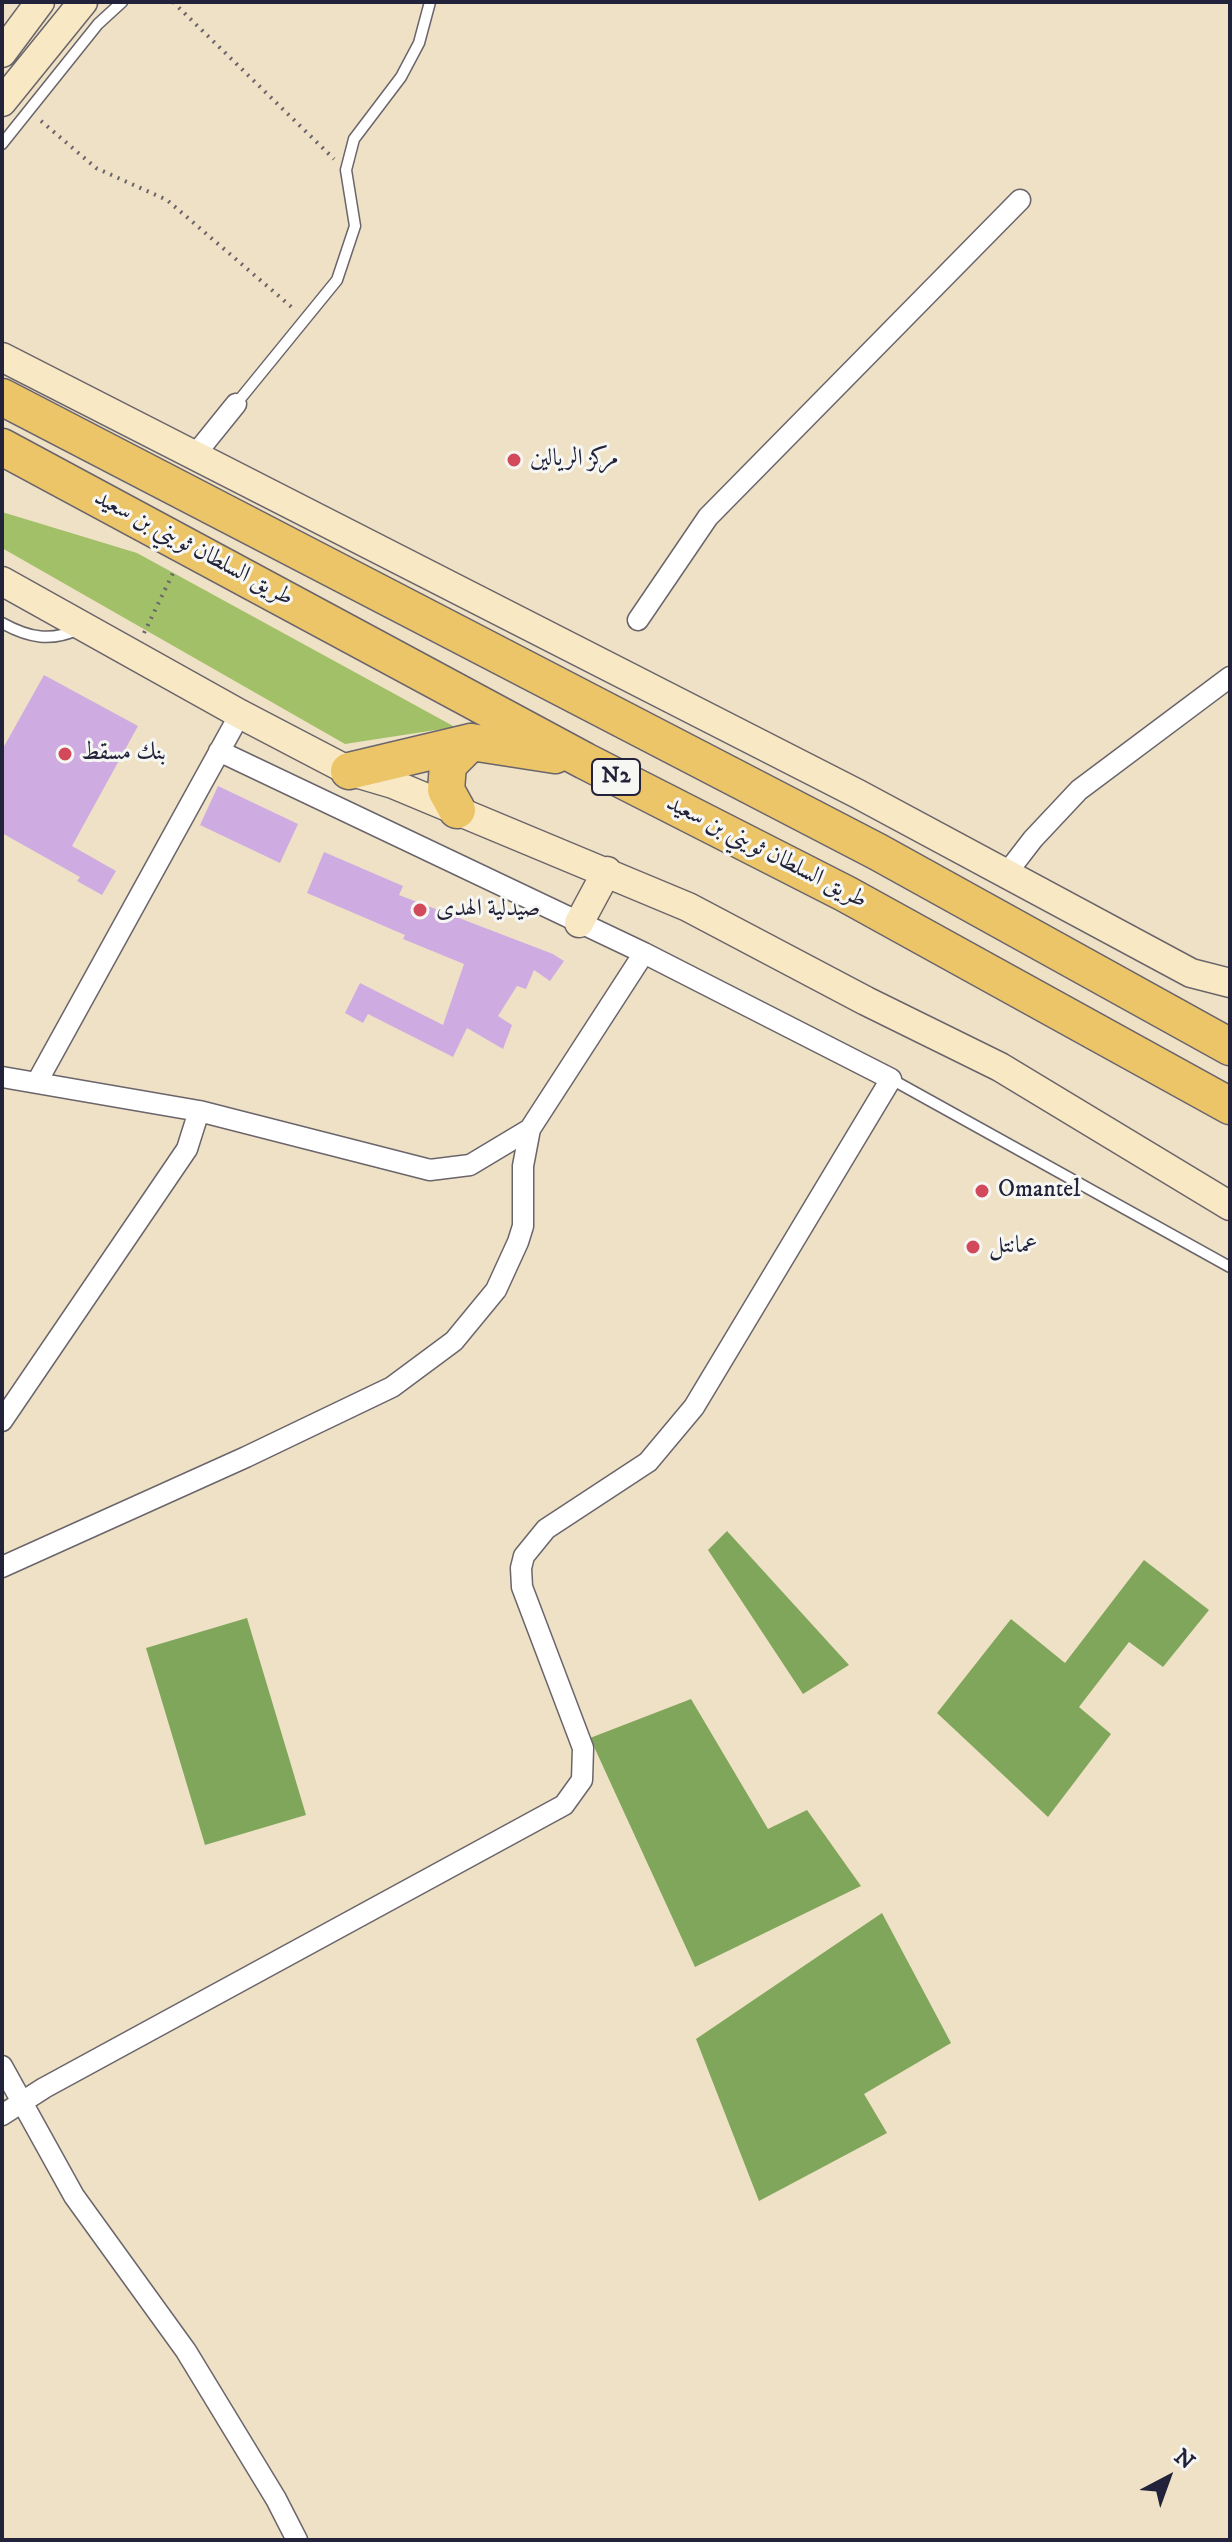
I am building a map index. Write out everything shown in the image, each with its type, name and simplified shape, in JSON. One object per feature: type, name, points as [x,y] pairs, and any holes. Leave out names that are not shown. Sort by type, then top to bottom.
[{"type":"highway","name":"طريق السلطان ثويني بن سعيد","points":[[2,397],[878,852],[1230,1047]]},
{"type":"highway","name":"طريق السلطان ثويني بن سعيد","points":[[2,447],[585,761],[846,894],[1230,1106]]},
{"type":"highway","points":[[457,810],[446,790],[448,765],[471,742]]},
{"type":"highway","points":[[349,771],[443,746],[471,742],[585,761]]},
{"type":"street","points":[[2,53],[40,2]]},
{"type":"street","points":[[2,102],[83,2]]},
{"type":"street","points":[[638,620],[708,517],[1020,200]]},
{"type":"street","points":[[2,357],[858,794],[1191,973],[1230,983]]},
{"type":"street","points":[[194,456],[236,404]]},
{"type":"street","points":[[2,581],[349,771],[393,784],[688,907],[866,1001],[1000,1067],[1230,1206]]},
{"type":"street","points":[[1006,874],[1033,839],[1079,790],[1230,677]]},
{"type":"street","points":[[37,1082],[240,714]]},
{"type":"street","points":[[2,2115],[564,1805],[582,1780],[583,1748],[522,1587],[524,1556],[546,1529],[648,1462],[694,1407],[891,1079],[644,953],[219,751]]},
{"type":"street","points":[[579,923],[607,871]]},
{"type":"street","points":[[2,1567],[392,1387],[454,1341],[496,1290],[518,1242],[523,1226],[523,1166],[530,1129],[644,953]]},
{"type":"street","points":[[2,1077],[199,1111],[430,1170],[470,1165],[530,1129]]},
{"type":"street","points":[[2,1421],[187,1149],[199,1111]]},
{"type":"street","points":[[2,2066],[74,2196],[186,2351],[276,2499],[297,2540]]},
{"type":"lane","points":[[2,144],[98,24],[122,2]]},
{"type":"lane","points":[[236,404],[337,280],[355,226],[346,170],[354,139],[401,77],[419,43],[430,2]]},
{"type":"lane","points":[[2,623],[40,638],[63,636],[84,626]]},
{"type":"lane","points":[[891,1079],[1230,1267]]},
{"type":"path","points":[[173,2],[346,170]]},
{"type":"path","points":[[31,111],[96,168],[167,200],[179,209],[305,319]]},
{"type":"path","points":[[132,652],[146,630],[185,545]]},
{"type":"green space","points":[[2,512],[137,553],[455,727],[345,744],[2,548]]},
{"type":"green space","points":[[727,1531],[849,1665],[803,1694],[708,1550]]},
{"type":"green space","points":[[1144,1560],[1209,1610],[1163,1667],[1129,1642],[1079,1707],[1111,1734],[1048,1817],[937,1713],[1011,1619],[1065,1663]]},
{"type":"green space","points":[[247,1618],[306,1815],[205,1845],[146,1648]]},
{"type":"green space","points":[[691,1699],[768,1829],[807,1810],[861,1886],[695,1967],[590,1738]]},
{"type":"green space","points":[[882,1913],[951,2043],[864,2094],[887,2133],[759,2201],[696,2039]]},
{"type":"building","points":[[44,675],[138,726],[72,846],[116,871],[102,895],[77,881],[80,877],[2,833],[2,750]]},
{"type":"building","points":[[218,786],[298,824],[280,863],[200,825]]},
{"type":"building","points":[[324,852],[403,886],[399,895],[553,954],[564,961],[550,981],[534,970],[526,989],[517,986],[498,1016],[512,1025],[503,1049],[467,1028],[453,1057],[368,1014],[363,1023],[345,1013],[360,983],[443,1025],[464,964],[307,893]]},
{"type":"place","name":"مركز الريالين","points":[[514,460]]},
{"type":"place","name":"بنك مسقط","points":[[65,754]]},
{"type":"place","name":"صيدلية الهدى","points":[[420,910]]},
{"type":"place","name":"Omantel","points":[[982,1191]]},
{"type":"place","name":"عمانتل","points":[[973,1247]]}]
